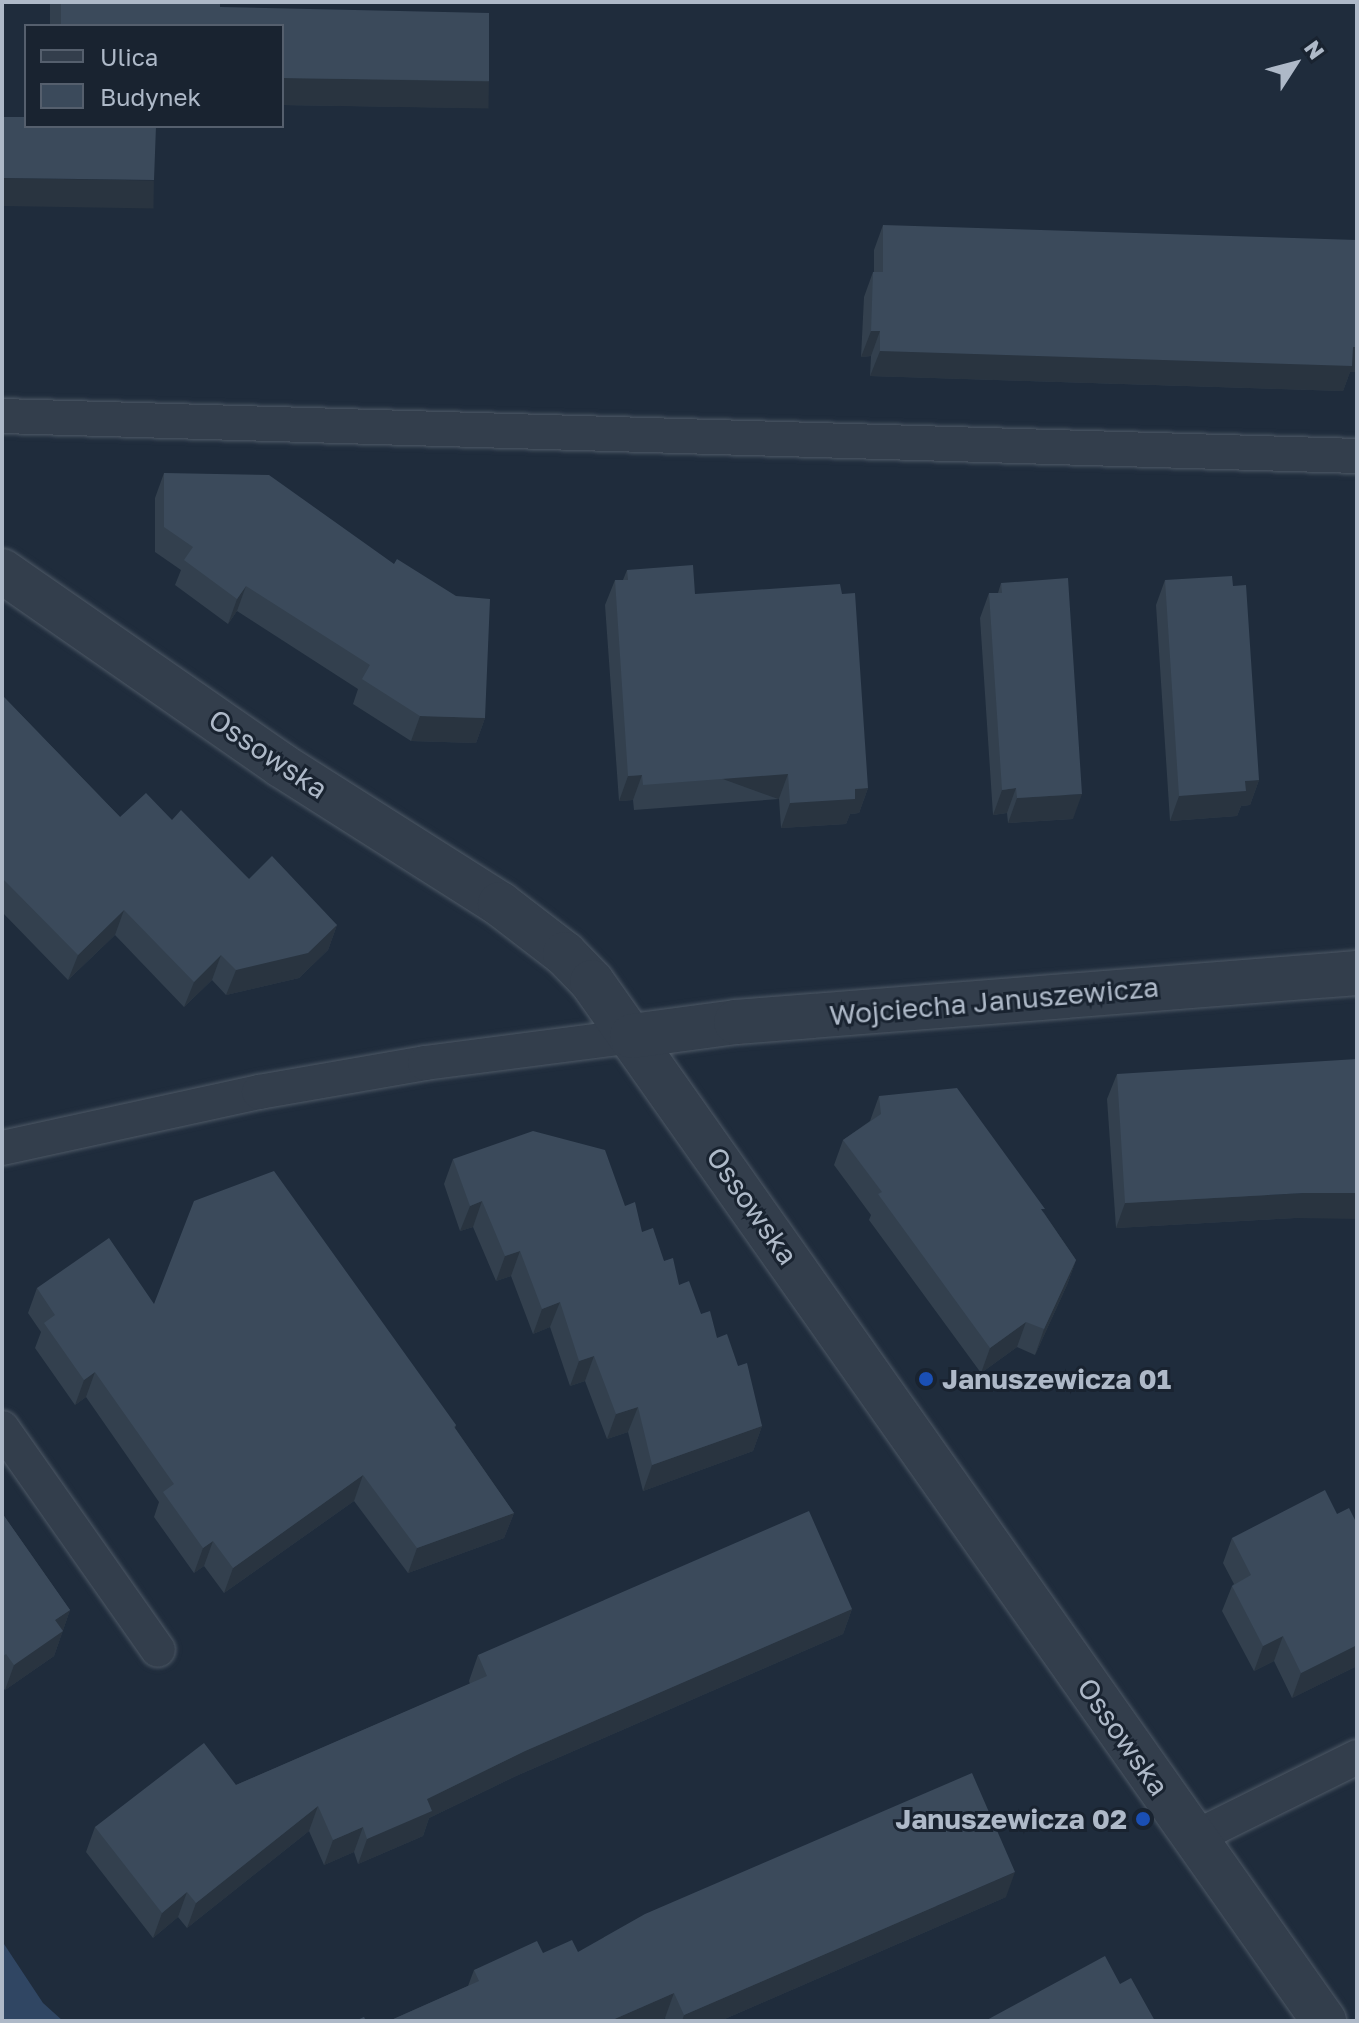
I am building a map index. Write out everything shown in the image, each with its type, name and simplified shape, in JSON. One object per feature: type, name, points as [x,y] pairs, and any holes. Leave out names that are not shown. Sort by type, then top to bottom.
[{"type":"street","name":"Ossowska","points":[[2,571],[281,765],[534,927],[592,982],[1324,2021]]},
{"type":"street","name":"Wojciecha Januszewicza","points":[[632,1036],[736,1022],[1357,973]]},
{"type":"lane","points":[[2,416],[1357,456]]},
{"type":"lane","points":[[2,1148],[274,1090],[425,1063],[632,1036]]},
{"type":"lane","points":[[2,1428],[158,1650]]},
{"type":"lane","points":[[1194,1838],[1357,1757]]},
{"type":"water","points":[[2,1941],[43,2003],[63,2021],[2,2021]]},
{"type":"building","points":[[61,2],[220,2],[220,7],[489,13],[489,81],[284,78],[284,24],[61,24]]},
{"type":"building","points":[[2,117],[24,117],[24,128],[156,128],[154,180],[4,178],[2,237]]},
{"type":"building","points":[[883,225],[1357,240],[1357,347],[1353,347],[1352,366],[880,351],[880,331],[871,331],[873,272],[883,272]]},
{"type":"building","points":[[164,473],[269,475],[394,564],[397,559],[456,596],[490,599],[485,718],[420,716],[362,679],[370,665],[246,586],[237,599],[184,560],[193,547],[164,527]]},
{"type":"building","points":[[693,565],[695,594],[840,584],[842,594],[855,593],[868,788],[855,789],[855,799],[790,803],[788,774],[643,785],[642,775],[628,776],[615,580],[628,580],[627,570]]},
{"type":"building","points":[[1232,576],[1233,586],[1246,585],[1259,780],[1245,781],[1246,791],[1179,796],[1165,580]]},
{"type":"building","points":[[1068,578],[1082,794],[1017,798],[1016,788],[1002,790],[989,593],[1002,593],[1001,583]]},
{"type":"building","points":[[2,695],[120,817],[146,793],[172,820],[181,810],[249,879],[272,856],[337,925],[308,953],[236,970],[221,955],[194,982],[124,910],[78,955],[2,878]]},
{"type":"building","points":[[1357,1059],[1357,1193],[1125,1203],[1117,1074]]},
{"type":"building","points":[[957,1088],[1045,1209],[1041,1209],[1076,1260],[1044,1329],[1026,1322],[990,1348],[878,1194],[882,1192],[843,1140],[881,1114],[879,1096]]},
{"type":"building","points":[[533,1131],[605,1150],[625,1206],[635,1202],[642,1232],[653,1228],[664,1261],[673,1258],[679,1285],[689,1281],[701,1314],[710,1311],[717,1338],[727,1334],[738,1366],[747,1363],[762,1426],[652,1465],[638,1407],[616,1414],[594,1356],[579,1361],[560,1302],[542,1309],[520,1251],[505,1256],[482,1201],[470,1206],[453,1159]]},
{"type":"building","points":[[274,1171],[456,1425],[454,1427],[514,1513],[417,1548],[363,1475],[233,1568],[213,1541],[203,1548],[163,1492],[174,1484],[95,1372],[84,1380],[44,1323],[55,1315],[37,1288],[109,1238],[154,1304],[194,1201]]},
{"type":"building","points":[[1325,1490],[1337,1514],[1349,1508],[1357,1524],[1357,1645],[1301,1673],[1283,1636],[1263,1646],[1232,1586],[1251,1575],[1232,1538]]},
{"type":"building","points":[[809,1511],[852,1609],[525,1751],[427,1799],[432,1811],[367,1839],[363,1827],[333,1840],[318,1806],[196,1903],[187,1892],[162,1913],[95,1827],[204,1743],[236,1785],[487,1676],[478,1655]]},
{"type":"building","points":[[2,1513],[70,1610],[55,1620],[63,1631],[14,1665],[6,1654],[2,1657]]},
{"type":"building","points":[[972,1773],[1015,1872],[684,2015],[674,1993],[610,2021],[389,2021],[479,1981],[474,1970],[537,1941],[543,1953],[572,1940],[578,1952],[645,1914]]},
{"type":"building","points":[[1105,1956],[1120,1984],[1131,1978],[1155,2021],[985,2021]]},
{"type":"place","name":"Januszewicza 01","points":[[926,1379]]},
{"type":"place","name":"Januszewicza 02","points":[[1143,1819]]}]
